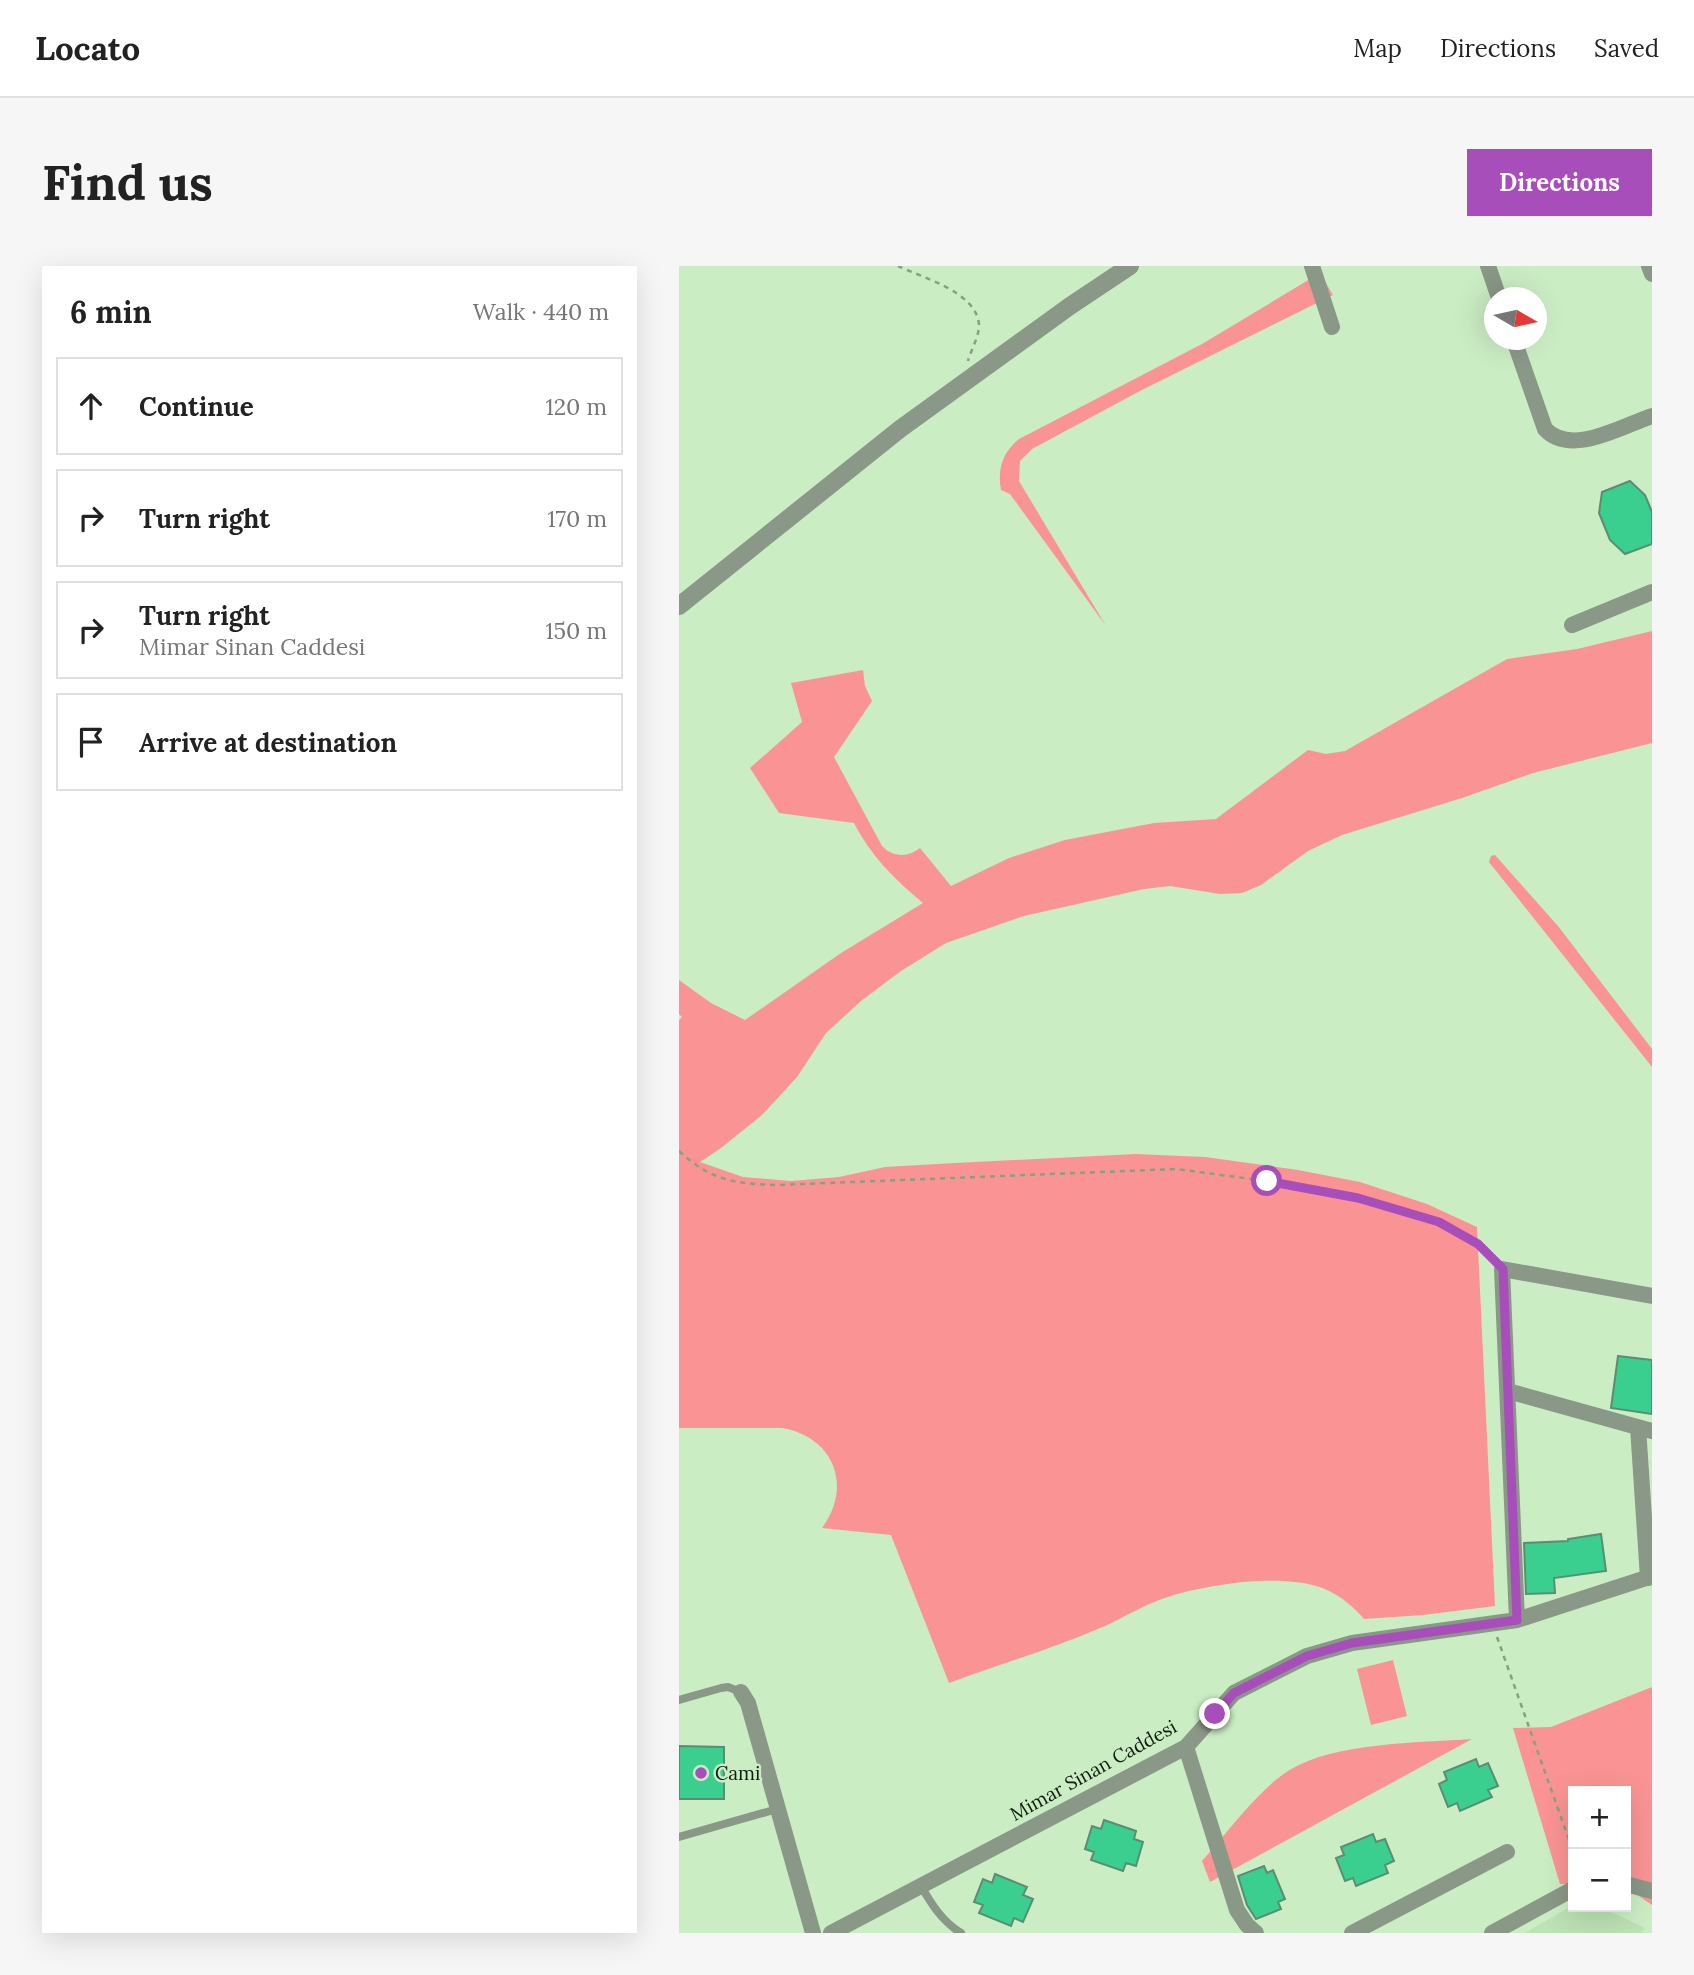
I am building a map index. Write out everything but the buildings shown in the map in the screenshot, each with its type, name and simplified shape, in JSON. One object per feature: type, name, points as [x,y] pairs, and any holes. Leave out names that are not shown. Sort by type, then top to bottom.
[{"type":"street","points":[[679,606],[900,429],[1130,266]]},
{"type":"street","points":[[1312,266],[1332,327]]},
{"type":"street","points":[[1488,266],[1495,287]]},
{"type":"street","points":[[1649,266],[1652,274]]},
{"type":"street","points":[[1517,350],[1545,429],[1554,437],[1567,442],[1583,440],[1652,416]]},
{"type":"street","points":[[1572,625],[1652,592]]},
{"type":"street","points":[[1517,1620],[1503,1269],[1652,1296]]},
{"type":"street","points":[[1508,1391],[1645,1429],[1650,1577]]},
{"type":"street","name":"Mimar Sinan Caddesi","points":[[831,1933],[1186,1747],[1234,1693],[1307,1656],[1352,1643],[1517,1620],[1650,1577]]},
{"type":"street","points":[[741,1692],[748,1703],[813,1933]]},
{"type":"street","points":[[1186,1747],[1237,1910],[1247,1925],[1257,1933]]},
{"type":"street","points":[[1352,1933],[1507,1852]]},
{"type":"street","points":[[1631,1885],[1652,1891]]},
{"type":"street","points":[[1492,1933],[1568,1892]]},
{"type":"lane","points":[[679,1700],[728,1687],[741,1692]]},
{"type":"lane","points":[[679,1837],[777,1808]]},
{"type":"lane","points":[[922,1886],[936,1911],[961,1933]]},
{"type":"path","points":[[898,266],[956,292],[976,313],[978,333],[963,383]]},
{"type":"path","points":[[679,1151],[703,1170],[741,1184],[778,1185],[1176,1169],[1297,1185],[1358,1198],[1439,1222],[1478,1244],[1503,1269]]},
{"type":"path","points":[[1492,1624],[1572,1849]]},
{"type":"shaded area","points":[[1320,273],[1333,295],[1138,392],[1032,449],[1020,461],[1019,481],[1106,626],[1010,494],[1001,490],[1000,475],[1005,455],[1019,439],[1202,344]]},
{"type":"shaded area","points":[[1652,631],[1652,743],[1533,773],[1342,835],[1308,851],[1261,885],[1242,893],[1220,894],[1170,886],[1144,889],[1024,916],[946,943],[901,971],[861,1001],[826,1033],[797,1077],[762,1115],[700,1162],[743,1177],[791,1181],[839,1177],[885,1167],[1136,1154],[1205,1157],[1360,1182],[1427,1204],[1477,1227],[1495,1606],[1364,1619],[1338,1596],[1310,1585],[1269,1581],[1226,1584],[1160,1600],[1086,1634],[949,1683],[891,1535],[822,1528],[836,1496],[837,1480],[826,1453],[815,1442],[800,1433],[782,1428],[679,1428],[679,1020],[682,1017],[679,1014],[679,980],[711,1003],[745,1020],[841,953],[923,903],[884,866],[854,823],[779,813],[750,768],[802,722],[791,683],[863,670],[865,686],[872,701],[834,757],[882,846],[900,855],[920,848],[951,886],[1009,858],[1065,840],[1154,823],[1216,819],[1308,750],[1326,754],[1345,751],[1507,659],[1577,649]]},
{"type":"shaded area","points":[[1495,855],[1558,926],[1652,1049],[1652,1067],[1489,862],[1491,856]]},
{"type":"shaded area","points":[[1393,1660],[1407,1716],[1371,1725],[1357,1669]]},
{"type":"shaded area","points":[[1652,1687],[1652,1905],[1631,1893],[1631,1786],[1568,1786],[1568,1884],[1560,1884],[1513,1728],[1551,1727]]},
{"type":"shaded area","points":[[1472,1739],[1210,1882],[1202,1861],[1254,1801],[1288,1771],[1307,1761],[1352,1749]]},
{"type":"shaded area","points":[[1568,1908],[1568,1912],[1613,1913],[1645,1928],[1641,1933],[1525,1933]]},
{"type":"place","name":"Cami","points":[[701,1773]]},
{"type":"route","points":[[1215,1714],[1234,1693],[1307,1656],[1352,1643],[1517,1620],[1503,1269],[1478,1244],[1439,1222],[1358,1198],[1267,1181]]}]
